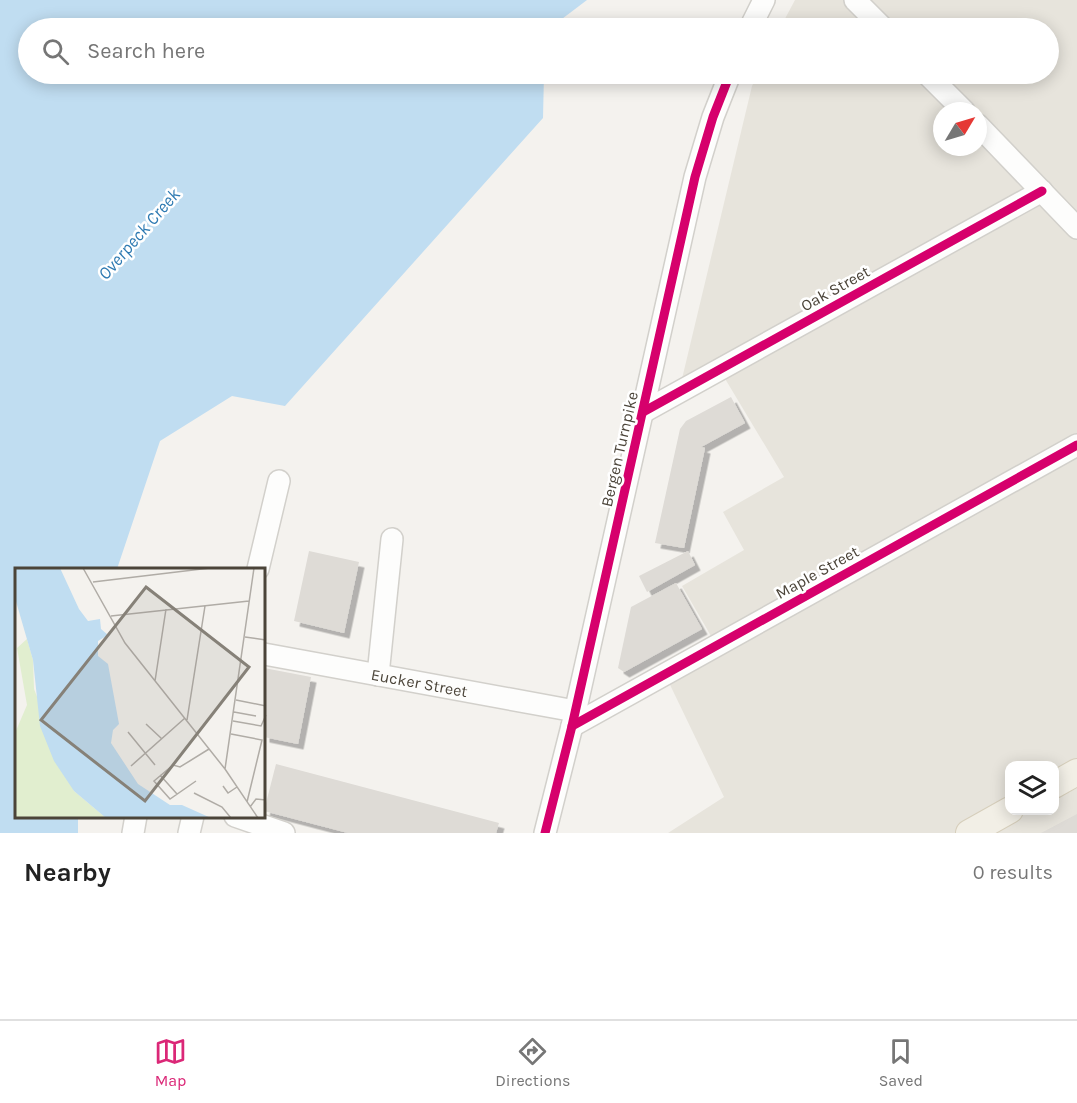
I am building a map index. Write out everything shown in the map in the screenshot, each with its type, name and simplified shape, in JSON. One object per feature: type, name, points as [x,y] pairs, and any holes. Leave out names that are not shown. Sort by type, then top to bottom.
[{"type":"main road","points":[[1059,782],[1077,772]]},
{"type":"main road","points":[[969,833],[1005,813]]},
{"type":"street","points":[[755,18],[764,0]]},
{"type":"street","points":[[855,0],[873,18]]},
{"type":"street","name":"Bergen Turnpike","points":[[545,833],[695,177],[727,84]]},
{"type":"street","points":[[937,84],[955,102]]},
{"type":"street","points":[[987,135],[1077,228]]},
{"type":"street","name":"Oak Street","points":[[643,412],[1042,191]]},
{"type":"street","name":"Maple Street","points":[[573,718],[1077,445]]},
{"type":"street","points":[[258,568],[279,481]]},
{"type":"street","points":[[378,675],[392,539]]},
{"type":"street","name":"Eucker Street","points":[[266,654],[378,675],[573,718]]},
{"type":"street","points":[[133,833],[136,818]]},
{"type":"street","points":[[189,833],[193,818]]},
{"type":"street","points":[[241,818],[284,833]]},
{"type":"shaded area","points":[[795,0],[1077,0],[1077,833],[668,833],[724,797],[660,664],[711,636],[682,586],[744,550],[723,512],[784,477],[718,367],[681,383],[753,84],[1059,84],[1059,18],[785,18]]},
{"type":"water","name":"Overpeck Creek","points":[[0,0],[587,0],[563,18],[18,18],[18,84],[544,84],[543,118],[285,406],[232,396],[160,441],[117,568],[15,568],[15,818],[78,818],[78,833],[0,833]]},
{"type":"building","points":[[731,397],[745,423],[701,447],[705,448],[684,548],[655,543],[680,429],[686,421]]},
{"type":"building","points":[[309,551],[359,562],[344,633],[294,621]]},
{"type":"building","points":[[688,551],[695,565],[647,592],[639,576]]},
{"type":"building","points":[[676,583],[702,629],[624,672],[618,668],[631,607]]},
{"type":"building","points":[[266,668],[311,677],[298,744],[266,737]]},
{"type":"building","points":[[276,764],[499,823],[496,833],[348,833],[266,812]]},
{"type":"building","points":[[1077,814],[1077,833],[1041,833]]},
{"type":"cycle path","points":[[545,833],[572,726],[695,177],[713,117],[726,84]]},
{"type":"cycle path","points":[[643,412],[1042,191]]},
{"type":"cycle path","points":[[572,726],[1077,445]]}]
